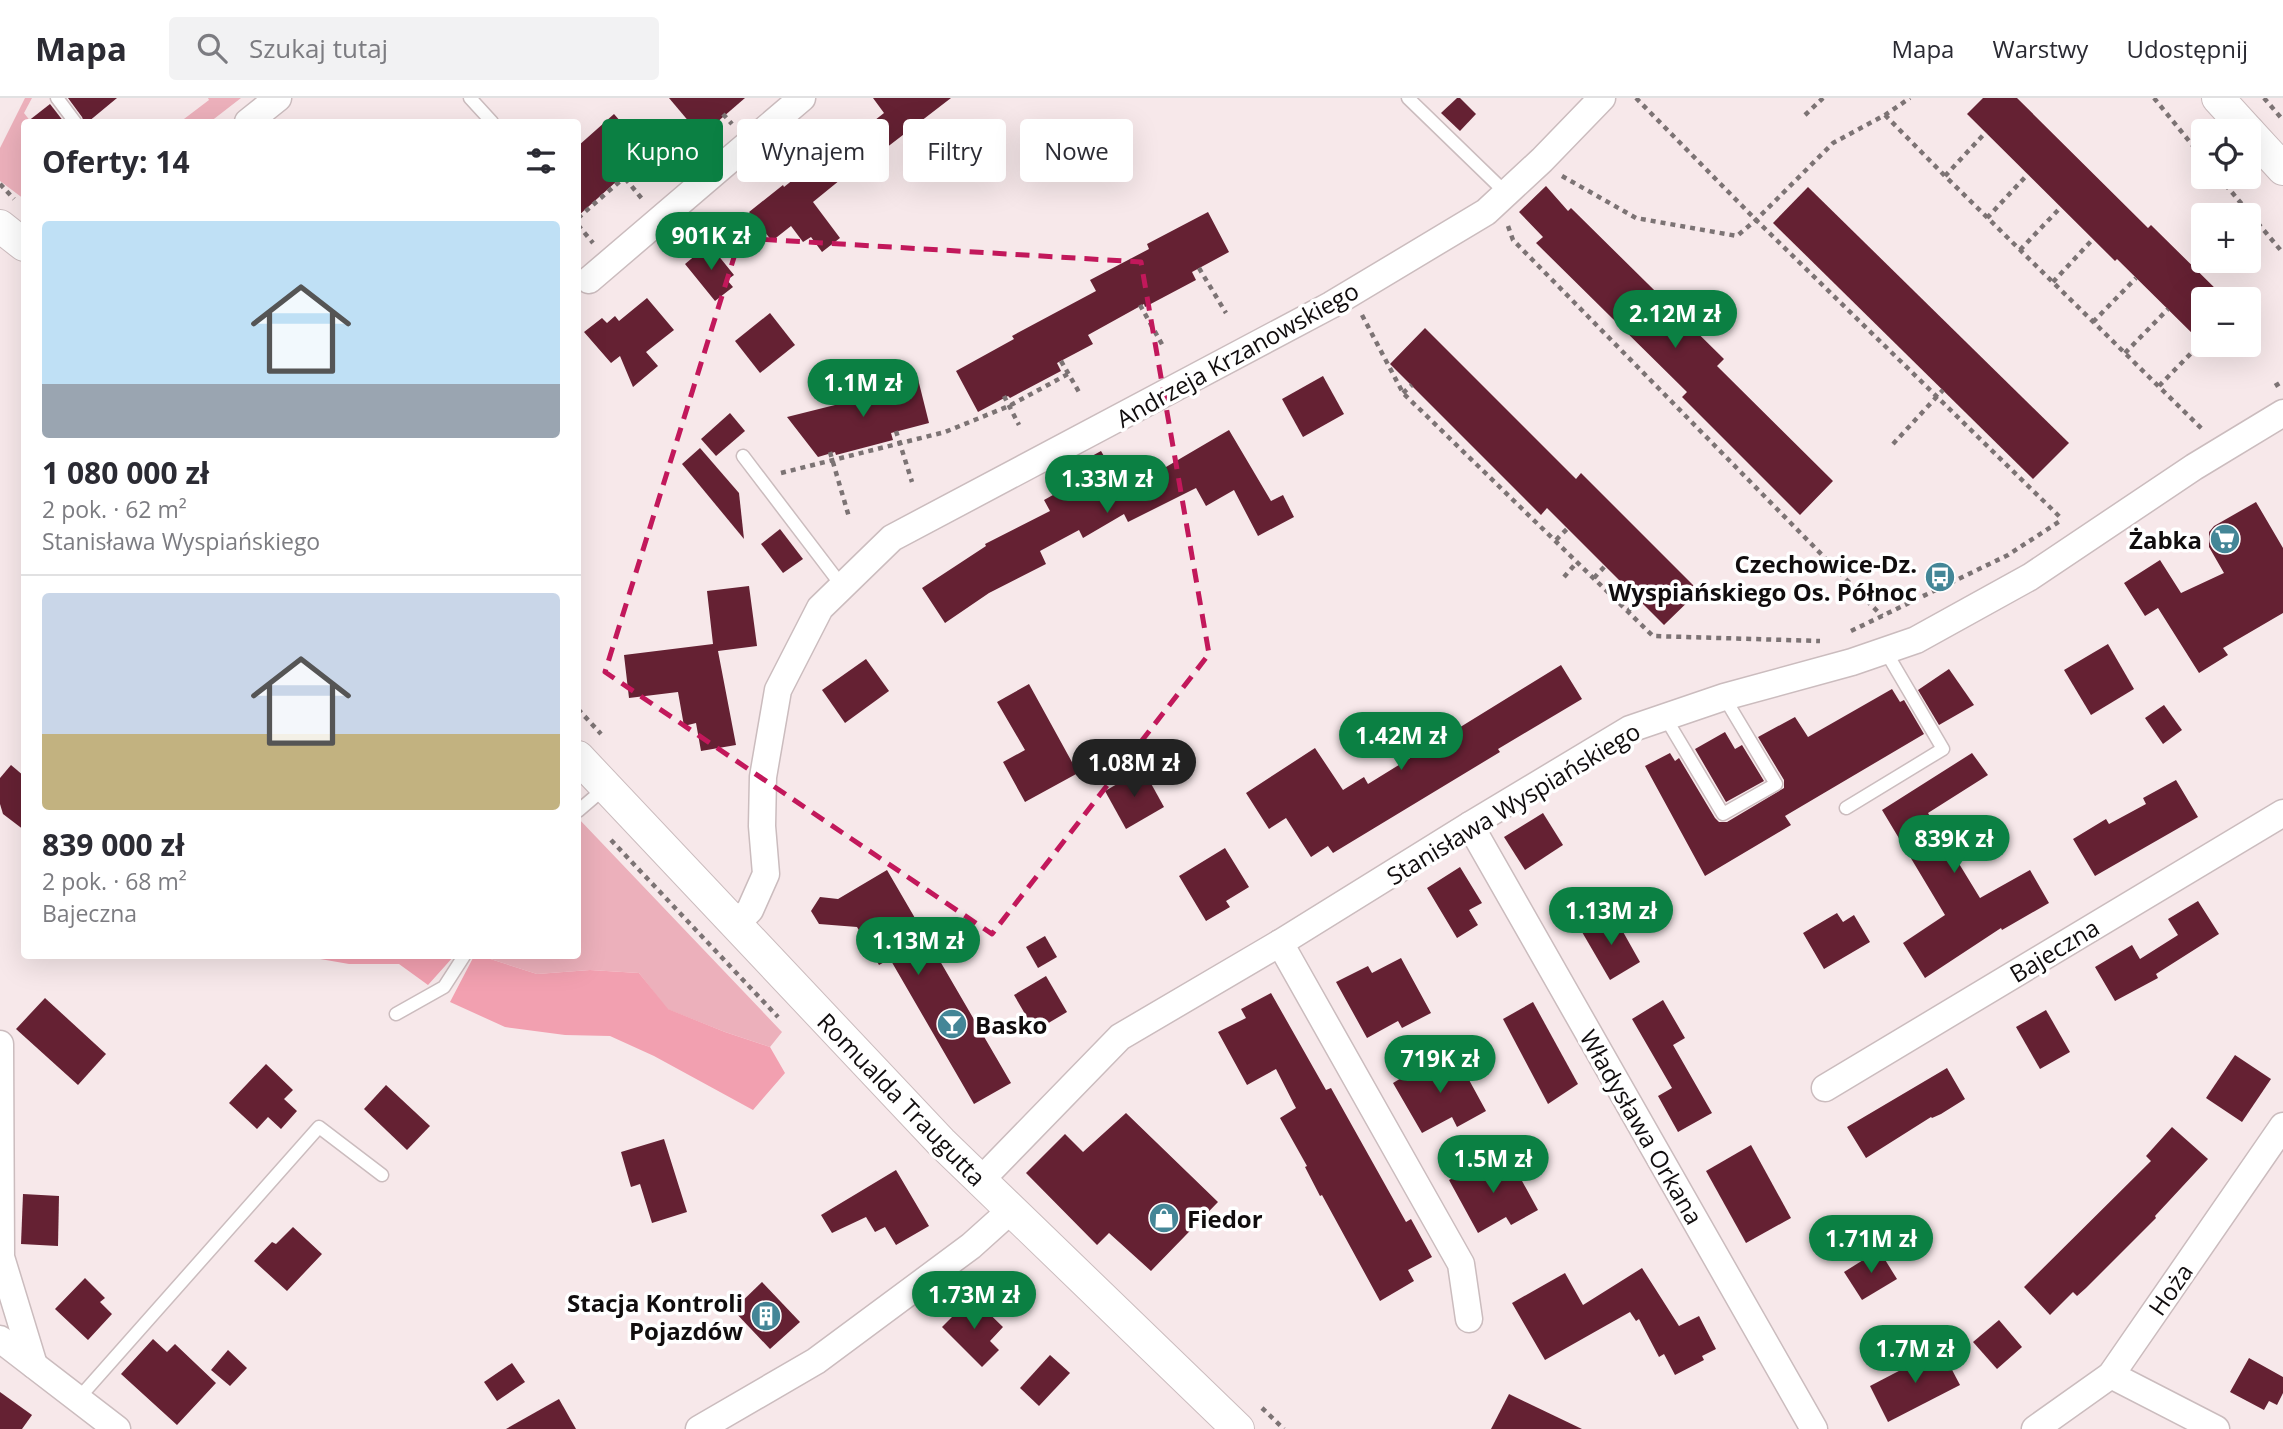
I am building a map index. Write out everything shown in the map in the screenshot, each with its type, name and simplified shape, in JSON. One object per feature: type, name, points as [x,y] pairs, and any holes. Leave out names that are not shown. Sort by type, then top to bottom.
[{"type":"street","points":[[252,119],[278,98]]},
{"type":"street","points":[[589,279],[802,98]]},
{"type":"street","name":"Andrzeja Krzanowskiego","points":[[736,924],[750,910],[766,874],[762,826],[763,777],[778,690],[820,608],[892,538],[1331,305],[1486,212],[1542,160],[1602,98]]},
{"type":"street","points":[[2218,98],[2238,119]]},
{"type":"street","points":[[2261,144],[2283,169]]},
{"type":"street","points":[[0,226],[21,243]]},
{"type":"street","name":"Stanisława Wyspiańskiego","points":[[980,1181],[1121,1037],[1630,729],[1724,697],[1886,652],[1916,640],[2030,577],[2194,467],[2283,413]]},
{"type":"street","name":"Romualda Traugutta","points":[[581,760],[980,1181],[1238,1429]]},
{"type":"street","name":"Bajeczna","points":[[1825,1088],[2283,813]]},
{"type":"street","name":"Władysława Orkana","points":[[1470,825],[1814,1429]]},
{"type":"street","points":[[1280,943],[1461,1264],[1469,1319]]},
{"type":"street","points":[[0,1044],[1,1257],[34,1365]]},
{"type":"street","name":"Hoża","points":[[2035,1429],[2111,1375],[2283,1126]]},
{"type":"street","points":[[699,1429],[816,1361],[971,1246],[1010,1211]]},
{"type":"street","points":[[0,1339],[117,1429]]},
{"type":"street","points":[[2111,1375],[2216,1429]]},
{"type":"lane","points":[[57,98],[73,119]]},
{"type":"lane","points":[[470,98],[489,119]]},
{"type":"lane","points":[[1408,98],[1506,193]]},
{"type":"lane","points":[[743,456],[842,586]]},
{"type":"lane","points":[[1846,808],[1943,750],[1886,652]]},
{"type":"lane","points":[[1665,717],[1723,814],[1776,784],[1724,697]]},
{"type":"lane","points":[[581,808],[606,787]]},
{"type":"lane","points":[[396,1014],[444,987],[462,959]]},
{"type":"lane","points":[[78,1399],[319,1127],[382,1175]]},
{"type":"path","points":[[1636,98],[1787,251],[2062,519]]},
{"type":"path","points":[[1805,115],[1823,98]]},
{"type":"path","points":[[2154,98],[2191,143]]},
{"type":"path","points":[[2264,98],[2283,120]]},
{"type":"path","points":[[1551,170],[1636,218],[1737,236],[1833,143],[1885,115],[1906,99]]},
{"type":"path","points":[[1885,115],[2203,430]]},
{"type":"path","points":[[1945,176],[1986,132]]},
{"type":"path","points":[[1987,218],[2028,174]]},
{"type":"path","points":[[581,215],[619,182]]},
{"type":"path","points":[[627,182],[660,220]]},
{"type":"path","points":[[2229,189],[2283,253]]},
{"type":"path","points":[[2020,250],[2061,207]]},
{"type":"path","points":[[2053,282],[2093,239]]},
{"type":"path","points":[[1513,240],[1882,616]]},
{"type":"path","points":[[1787,251],[1794,244]]},
{"type":"path","points":[[1199,268],[1226,313]]},
{"type":"path","points":[[2093,322],[2136,278]]},
{"type":"path","points":[[1828,290],[1835,284]]},
{"type":"path","points":[[1351,292],[1403,393],[1653,636],[1833,641]]},
{"type":"path","points":[[1140,305],[1163,346]]},
{"type":"path","points":[[2125,353],[2168,309]]},
{"type":"path","points":[[1863,325],[1870,318]]},
{"type":"path","points":[[1897,358],[1903,351]]},
{"type":"path","points":[[2159,386],[2191,354]]},
{"type":"path","points":[[1061,361],[1079,393]]},
{"type":"path","points":[[760,478],[945,432],[1009,406],[1068,374]]},
{"type":"path","points":[[2267,391],[2283,381]]},
{"type":"path","points":[[1403,393],[1412,385]]},
{"type":"path","points":[[1893,444],[1943,390]]},
{"type":"path","points":[[1004,396],[1018,425]]},
{"type":"path","points":[[1969,428],[1975,421]]},
{"type":"path","points":[[2194,436],[2214,424]]},
{"type":"path","points":[[1449,436],[1456,429]]},
{"type":"path","points":[[896,431],[912,482]]},
{"type":"path","points":[[830,452],[849,517]]},
{"type":"path","points":[[2001,460],[2007,453]]},
{"type":"path","points":[[1481,468],[1487,461]]},
{"type":"path","points":[[1514,500],[1521,494]]},
{"type":"path","points":[[1845,635],[2008,555],[2074,512]]},
{"type":"path","points":[[1556,541],[1567,528]]},
{"type":"path","points":[[1563,577],[1577,562]]},
{"type":"path","points":[[1594,578],[1605,566]]},
{"type":"path","points":[[1628,611],[1639,600]]},
{"type":"highlighted area","points":[[740,238],[1141,262],[1209,654],[992,934],[605,672]]},
{"type":"shaded area","points":[[25,98],[32,98],[24,113],[29,119],[21,119],[21,197],[0,181],[0,148]]},
{"type":"shaded area","points":[[208,98],[241,98],[214,119],[184,119],[209,100]]},
{"type":"shaded area","points":[[581,821],[782,1032],[770,1047],[667,1009],[639,973],[590,970],[537,974],[490,959],[581,959]]},
{"type":"shaded area","points":[[320,959],[451,959],[428,985],[399,964],[349,964]]},
{"type":"shaded area","points":[[472,959],[490,959],[537,974],[590,970],[639,973],[668,1009],[770,1047],[785,1073],[753,1110],[654,1056],[610,1036],[565,1035],[505,1027],[450,1002]]},
{"type":"building","points":[[68,98],[117,98],[92,119],[82,117]]},
{"type":"building","points":[[669,98],[745,98],[721,119],[687,119]]},
{"type":"building","points":[[873,98],[951,98],[924,119],[903,119],[903,135],[889,146],[889,119],[876,119],[884,113]]},
{"type":"building","points":[[1457,98],[1476,114],[1460,131],[1441,113]]},
{"type":"building","points":[[1983,98],[2017,98],[2148,228],[2151,225],[2191,264],[2191,273],[2200,273],[2214,287],[2191,287],[2191,332],[2117,259],[2115,261],[1967,114]]},
{"type":"building","points":[[50,104],[62,119],[31,119]]},
{"type":"building","points":[[602,125],[602,182],[616,182],[581,213],[581,143]]},
{"type":"building","points":[[790,182],[838,182],[813,202],[840,238],[822,252],[811,237],[803,242],[791,226],[772,241],[749,212],[783,185],[784,187]]},
{"type":"building","points":[[1546,186],[1568,211],[1571,208],[1724,359],[1717,366],[1833,481],[1800,515],[1682,397],[1687,392],[1536,243],[1543,237],[1519,212]]},
{"type":"building","points":[[1808,187],[2069,443],[2033,479],[1773,223]]},
{"type":"building","points":[[1208,212],[1229,252],[1192,272],[1196,280],[1145,307],[1144,304],[1088,335],[1093,344],[1057,363],[1061,371],[978,412],[956,371],[1014,339],[1012,336],[1096,291],[1090,280],[1149,249],[1147,244]]},
{"type":"building","points":[[709,244],[734,275],[727,280],[733,287],[715,301],[685,264]]},
{"type":"building","points":[[647,298],[674,330],[646,352],[658,366],[633,387],[620,356],[611,363],[584,332],[602,318],[607,323],[615,316],[619,321]]},
{"type":"building","points":[[770,313],[795,345],[760,373],[735,341]]},
{"type":"building","points":[[1425,328],[1576,479],[1581,473],[1699,591],[1664,625],[1547,508],[1541,515],[1390,364]]},
{"type":"building","points":[[1323,376],[1344,414],[1303,437],[1282,399]]},
{"type":"building","points":[[918,379],[929,423],[891,433],[893,440],[818,457],[787,417],[855,400],[854,395]]},
{"type":"building","points":[[730,413],[745,431],[716,456],[701,439]]},
{"type":"building","points":[[1229,430],[1271,501],[1283,495],[1294,517],[1258,536],[1234,490],[1206,506],[1196,488],[1128,522],[1124,514],[1083,538],[1079,530],[1040,551],[1046,564],[989,593],[945,623],[922,588],[986,546],[985,544],[1050,511],[1044,500],[1080,480],[1072,467],[1101,451],[1115,475],[1147,460],[1154,474]]},
{"type":"building","points":[[700,448],[739,493],[744,539],[682,464]]},
{"type":"building","points":[[2256,502],[2283,548],[2283,613],[2223,648],[2228,655],[2199,673],[2158,608],[2145,616],[2124,583],[2160,560],[2181,593],[2224,573],[2209,547],[2209,532],[2214,526]]},
{"type":"building","points":[[780,529],[803,559],[783,573],[761,544]]},
{"type":"building","points":[[749,586],[757,646],[718,651],[736,745],[701,751],[696,723],[684,726],[678,692],[629,698],[624,655],[713,644],[707,591]]},
{"type":"building","points":[[2108,644],[2134,689],[2091,715],[2064,670]]},
{"type":"building","points":[[866,659],[889,691],[845,723],[822,690]]},
{"type":"building","points":[[1561,665],[1582,699],[1333,853],[1328,846],[1311,857],[1286,818],[1269,829],[1246,793],[1315,748],[1343,790],[1364,777],[1368,784]]},
{"type":"building","points":[[1949,669],[1974,705],[1939,725],[1918,690]]},
{"type":"building","points":[[1029,684],[1078,773],[1025,802],[1003,762],[1025,750],[997,702]]},
{"type":"building","points":[[1892,689],[1900,702],[1904,700],[1924,734],[1785,816],[1791,825],[1705,876],[1645,766],[1670,753],[1675,761],[1679,758],[1715,818],[1719,822],[1727,822],[1784,788],[1784,780],[1758,737],[1795,717],[1808,737]]},
{"type":"building","points":[[2164,705],[2182,730],[2163,744],[2145,718]]},
{"type":"building","points":[[1725,732],[1735,749],[1742,745],[1764,781],[1726,802],[1695,749]]},
{"type":"building","points":[[1972,753],[1988,775],[1928,813],[1980,898],[2030,870],[2049,903],[2002,930],[2001,928],[1925,978],[1903,943],[1945,915],[1882,810]]},
{"type":"building","points":[[11,765],[21,773],[21,828],[3,814],[0,804],[0,778]]},
{"type":"building","points":[[1143,769],[1164,807],[1126,829],[1105,791]]},
{"type":"building","points":[[2176,780],[2198,817],[2095,876],[2073,839],[2106,819],[2109,824],[2146,804],[2143,798]]},
{"type":"building","points":[[1543,813],[1563,845],[1525,870],[1504,837]]},
{"type":"building","points":[[1225,848],[1249,887],[1226,901],[1230,907],[1206,921],[1179,876]]},
{"type":"building","points":[[1460,867],[1482,903],[1469,910],[1478,925],[1457,938],[1427,888]]},
{"type":"building","name":"Basko","points":[[887,870],[1011,1083],[974,1104],[890,959],[879,965],[857,927],[819,924],[811,911],[820,897],[838,899]]},
{"type":"building","points":[[2198,901],[2219,934],[2156,974],[2158,978],[2115,1001],[2095,967],[2132,945],[2140,959],[2178,935],[2168,919]]},
{"type":"building","points":[[1837,913],[1843,922],[1854,915],[1870,942],[1824,969],[1803,933]]},
{"type":"building","points":[[1613,914],[1640,962],[1610,980],[1582,932]]},
{"type":"building","points":[[1045,936],[1057,957],[1038,968],[1026,947]]},
{"type":"building","points":[[1401,958],[1431,1013],[1402,1028],[1398,1021],[1367,1038],[1336,982],[1368,966],[1372,973]]},
{"type":"building","points":[[1046,976],[1067,1012],[1035,1031],[1014,995]]},
{"type":"building","points":[[1271,993],[1326,1090],[1331,1088],[1406,1222],[1411,1219],[1432,1257],[1408,1270],[1414,1281],[1380,1301],[1322,1195],[1320,1196],[1305,1167],[1307,1166],[1280,1118],[1296,1108],[1276,1069],[1247,1085],[1218,1032],[1246,1018],[1241,1009]]},
{"type":"building","points":[[45,998],[106,1054],[78,1085],[16,1029]]},
{"type":"building","points":[[1663,1000],[1685,1038],[1673,1045],[1712,1113],[1678,1132],[1658,1096],[1672,1088],[1632,1019]]},
{"type":"building","points":[[1533,1002],[1578,1084],[1548,1104],[1503,1019]]},
{"type":"building","points":[[2046,1010],[2070,1052],[2040,1069],[2016,1027]]},
{"type":"building","points":[[2235,1055],[2271,1079],[2242,1122],[2206,1098]]},
{"type":"building","points":[[1456,1056],[1486,1111],[1457,1127],[1452,1117],[1422,1133],[1393,1083],[1423,1065],[1428,1072]]},
{"type":"building","points":[[266,1064],[293,1090],[284,1099],[297,1111],[281,1129],[268,1117],[257,1129],[229,1103]]},
{"type":"building","points":[[1947,1068],[1965,1099],[1866,1158],[1847,1127]]},
{"type":"building","points":[[386,1085],[430,1126],[407,1150],[364,1109]]},
{"type":"building","points":[[1126,1113],[1218,1202],[1151,1271],[1109,1233],[1097,1245],[1026,1173],[1065,1134],[1083,1152]]},
{"type":"building","points":[[2172,1127],[2208,1159],[2156,1218],[2086,1288],[2077,1296],[2073,1292],[2050,1315],[2024,1287],[2151,1161],[2146,1156]]},
{"type":"building","points":[[664,1139],[687,1212],[652,1223],[640,1184],[631,1187],[621,1152]]},
{"type":"building","points":[[1751,1145],[1791,1218],[1746,1243],[1706,1171]]},
{"type":"building","points":[[1510,1159],[1538,1210],[1511,1225],[1506,1217],[1478,1233],[1449,1180],[1478,1165],[1482,1174]]},
{"type":"building","points":[[896,1170],[929,1226],[896,1245],[885,1227],[875,1232],[866,1217],[832,1233],[821,1215]]},
{"type":"building","points":[[23,1194],[59,1196],[58,1246],[21,1244]]},
{"type":"building","points":[[293,1227],[322,1254],[287,1291],[254,1261],[272,1242],[276,1244]]},
{"type":"building","points":[[1879,1250],[1897,1279],[1862,1300],[1844,1272]]},
{"type":"building","points":[[1642,1268],[1679,1326],[1699,1316],[1716,1349],[1702,1356],[1704,1360],[1675,1375],[1664,1354],[1659,1357],[1639,1319],[1636,1321],[1630,1312],[1545,1360],[1512,1303],[1565,1273],[1583,1305]]},
{"type":"building","points":[[85,1278],[105,1298],[100,1302],[112,1314],[88,1340],[55,1309]]},
{"type":"building","name":"Stacja Kontroli Pojazdów","points":[[762,1282],[800,1322],[770,1349],[733,1310]]},
{"type":"building","points":[[972,1297],[1003,1327],[990,1341],[999,1350],[982,1367],[942,1327]]},
{"type":"building","points":[[1999,1320],[2022,1347],[1997,1369],[1973,1342]]},
{"type":"building","points":[[153,1339],[167,1352],[175,1344],[216,1383],[177,1425],[121,1374]]},
{"type":"building","points":[[1941,1349],[1960,1385],[1888,1422],[1870,1386]]},
{"type":"building","points":[[228,1350],[247,1368],[230,1386],[211,1370]]},
{"type":"building","points":[[1050,1355],[1070,1373],[1039,1406],[1020,1388]]},
{"type":"building","points":[[2249,1358],[2283,1377],[2283,1393],[2277,1405],[2269,1401],[2264,1410],[2230,1392]]},
{"type":"building","points":[[512,1363],[525,1382],[497,1401],[484,1382]]},
{"type":"building","points":[[0,1392],[32,1415],[22,1429],[0,1429]]},
{"type":"building","points":[[1509,1394],[1582,1429],[1491,1429]]},
{"type":"building","points":[[559,1399],[576,1429],[506,1429]]},
{"type":"place","name":"Żabka","points":[[2225,539]]},
{"type":"place","name":"Czechowice-Dz. Wyspiańskiego Os. Północ","points":[[1940,577]]},
{"type":"place","name":"Basko","points":[[952,1024]]},
{"type":"place","name":"Fiedor","points":[[1164,1218]]},
{"type":"place","name":"Stacja Kontroli Pojazdów","points":[[766,1316]]}]
